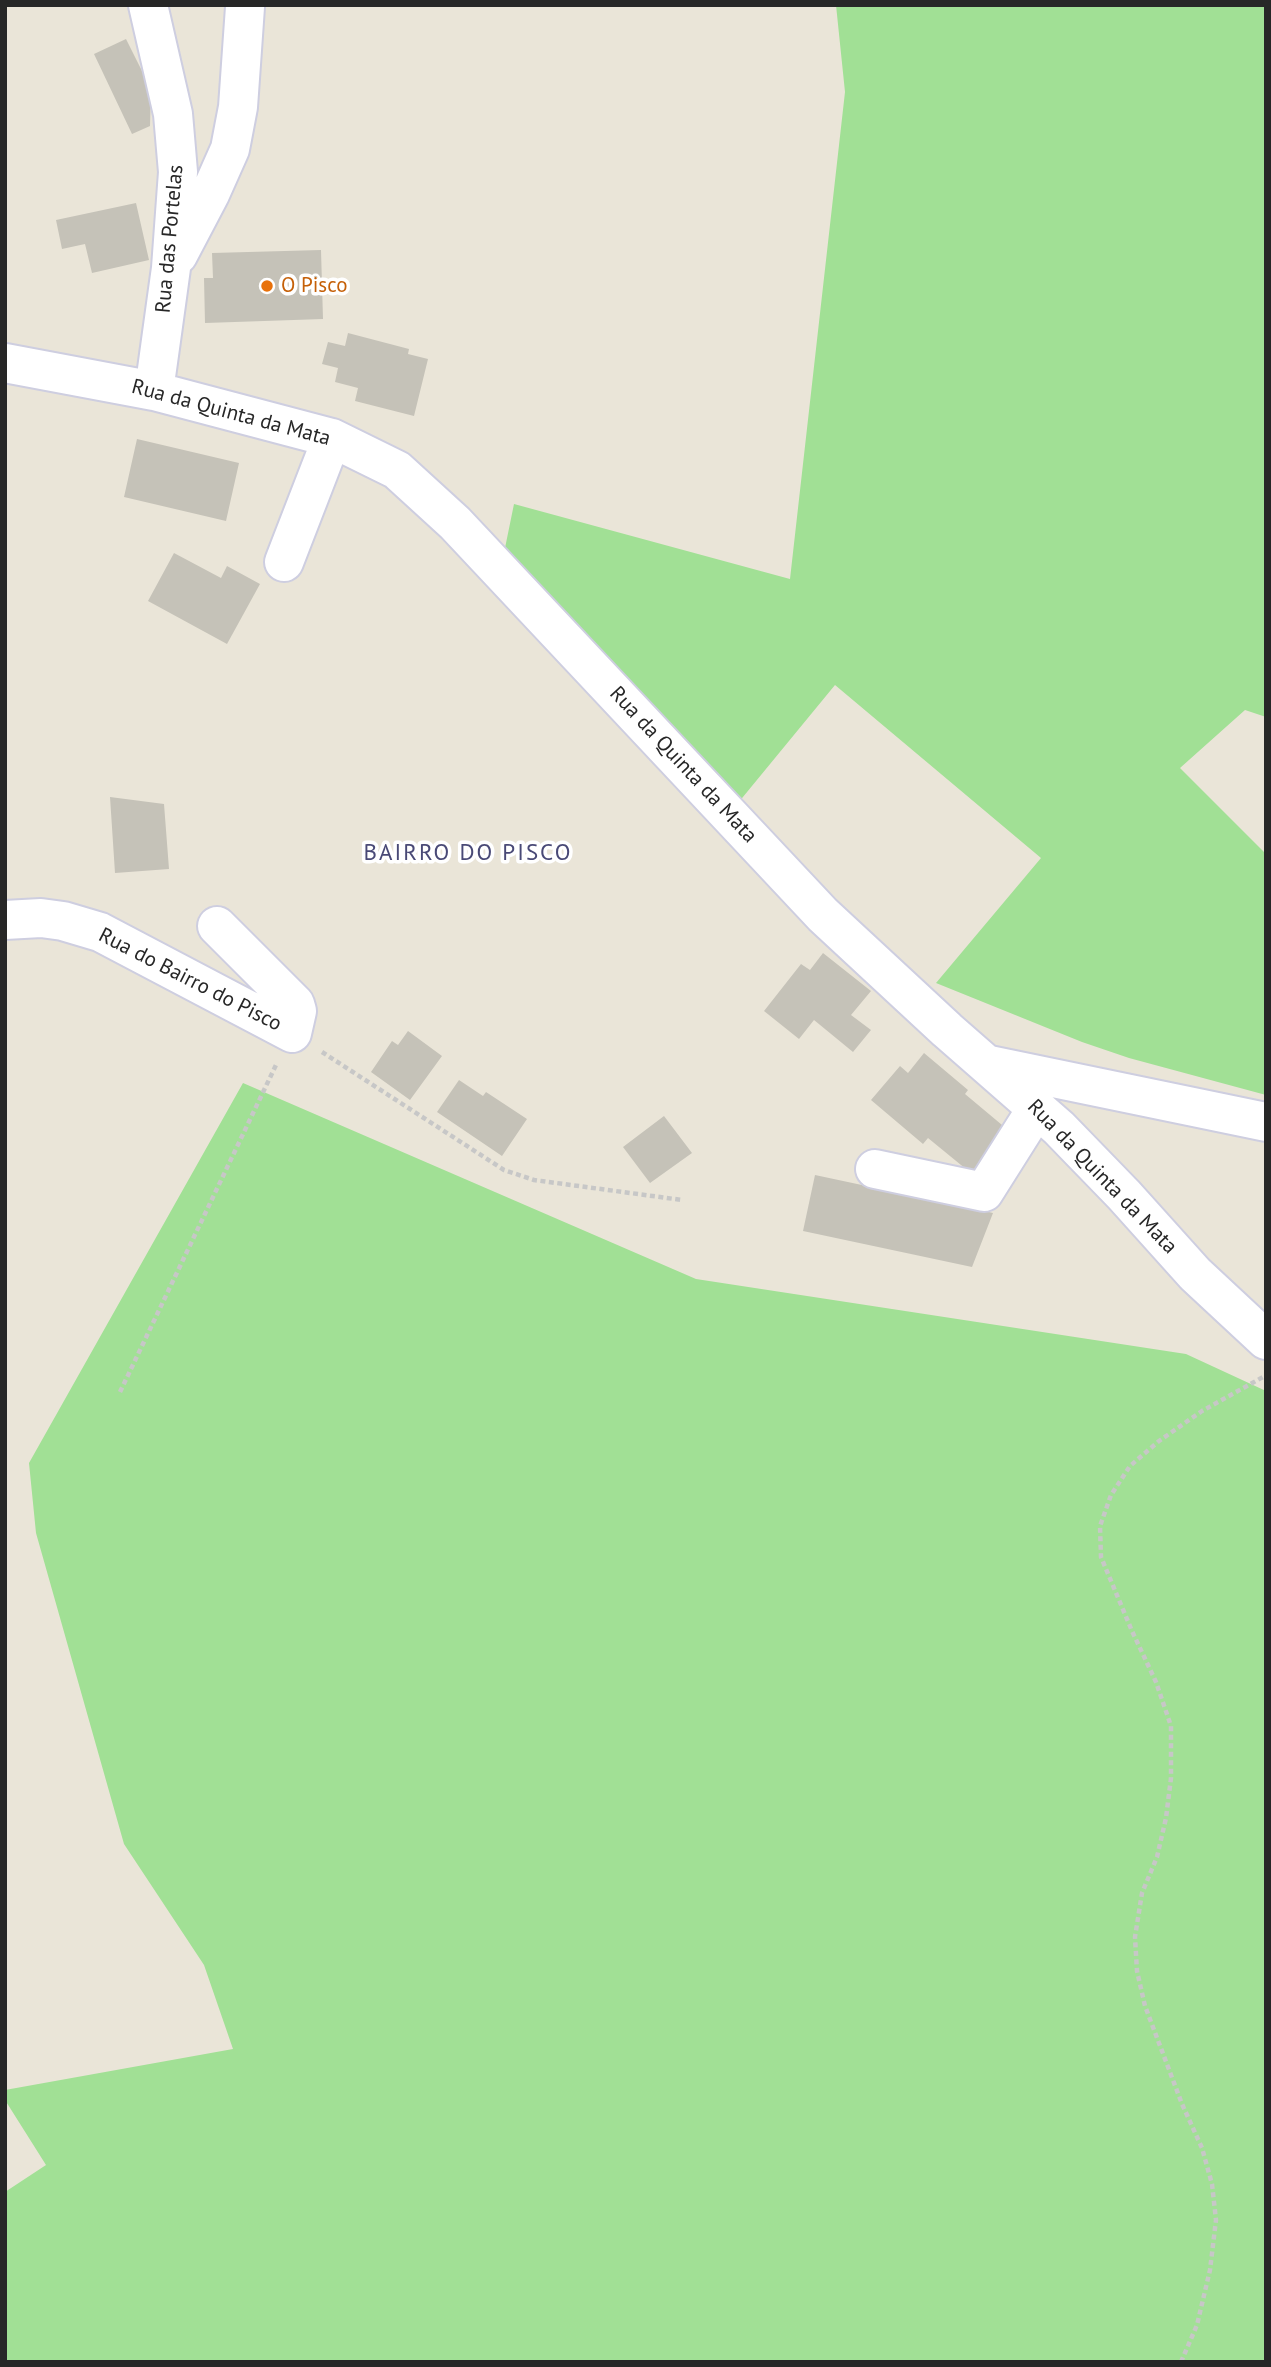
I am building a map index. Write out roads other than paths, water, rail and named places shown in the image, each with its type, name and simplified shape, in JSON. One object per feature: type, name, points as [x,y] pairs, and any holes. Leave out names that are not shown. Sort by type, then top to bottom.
[{"type":"street","name":"Rua das Portelas","points":[[148,5],[168,88],[177,142],[177,204],[171,268],[153,391]]},
{"type":"street","points":[[171,268],[211,194],[230,149],[238,107],[244,7]]},
{"type":"street","name":"Rua da Quinta da Mata","points":[[5,363],[153,391],[332,438],[397,470],[455,523],[823,915],[1084,1152],[1195,1274],[1266,1339]]},
{"type":"street","points":[[284,562],[332,438]]},
{"type":"street","name":"Rua do Bairro do Pisco","points":[[5,919],[41,918],[63,921],[100,932],[292,1032],[297,1012],[295,1004],[217,926]]},
{"type":"street","points":[[990,1065],[1266,1122]]},
{"type":"street","points":[[875,1169],[984,1192],[1037,1108]]},
{"type":"place","name":"O Pisco","points":[[267,286]]},
{"type":"district","name":"BAIRRO DO PISCO","points":[[468,853]]}]
